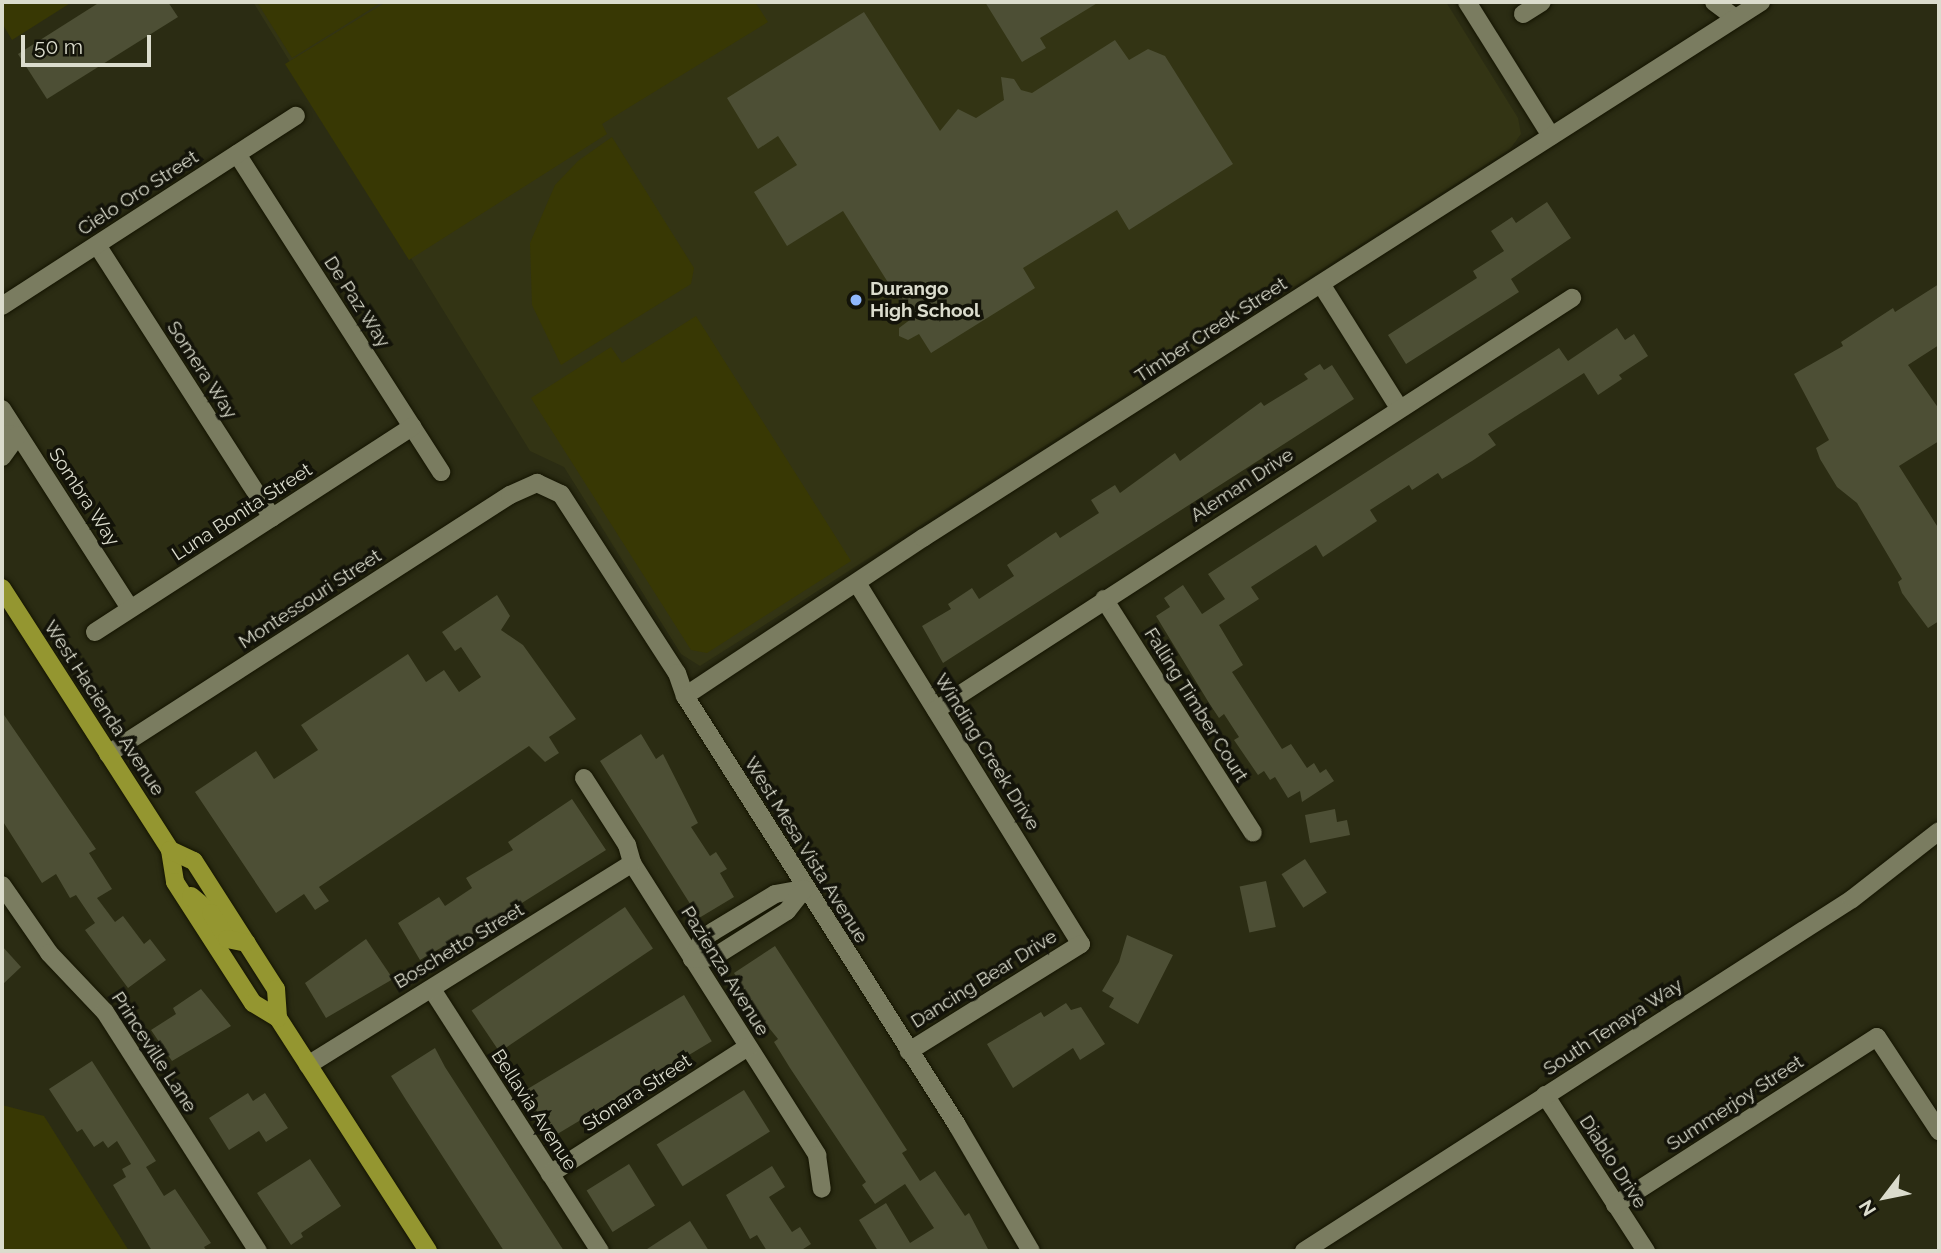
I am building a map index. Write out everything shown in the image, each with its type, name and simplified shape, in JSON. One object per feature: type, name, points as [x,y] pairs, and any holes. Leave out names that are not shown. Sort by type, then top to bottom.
[{"type":"main road","name":"West Hacienda Avenue","points":[[2,588],[170,850],[175,882],[253,1003],[278,1018],[428,1251]]},
{"type":"main road","name":"West Hacienda Avenue","points":[[170,850],[194,861],[247,943],[276,989],[278,1018]]},
{"type":"main road","points":[[175,882],[211,913],[233,944],[247,943]]},
{"type":"street","points":[[1467,2],[1550,136]]},
{"type":"street","points":[[1523,14],[1542,2]]},
{"type":"street","points":[[1714,2],[1735,10]]},
{"type":"street","name":"Timber Creek Street","points":[[685,696],[1550,136],[1735,10],[1761,2]]},
{"type":"street","name":"Cielo Oro Street","points":[[2,306],[296,116]]},
{"type":"street","name":"De Paz Way","points":[[237,154],[441,472]]},
{"type":"street","name":"Somera Way","points":[[97,245],[272,518]]},
{"type":"street","points":[[1321,284],[1399,408]]},
{"type":"street","name":"Aleman Drive","points":[[936,710],[1572,298]]},
{"type":"street","name":"Sombra Way","points":[[2,409],[10,435],[130,608]]},
{"type":"street","name":"Luna Bonita Street","points":[[95,632],[412,427]]},
{"type":"street","points":[[2,457],[10,435]]},
{"type":"street","name":"West Mesa Vista Avenue","points":[[537,483],[561,495],[677,673],[685,696],[804,889],[909,1051],[1031,1251]]},
{"type":"street","name":"Montessouri Street","points":[[108,754],[510,495],[537,483]]},
{"type":"street","name":"Winding Creek Drive","points":[[857,583],[1081,944]]},
{"type":"street","name":"Falling Timber Court","points":[[1104,599],[1253,833]]},
{"type":"street","name":"Pazienza Avenue","points":[[584,778],[627,845],[632,863],[817,1155],[822,1189]]},
{"type":"street","name":"South Tenaya Way","points":[[1304,1251],[1852,899],[1939,831]]},
{"type":"street","name":"Boschetto Street","points":[[308,1065],[411,999],[432,991],[632,863]]},
{"type":"street","name":"Princeville Lane","points":[[2,885],[42,945],[105,1012],[258,1251]]},
{"type":"street","points":[[692,959],[714,957],[787,911],[804,889]]},
{"type":"street","name":"Dancing Bear Drive","points":[[909,1051],[1081,944]]},
{"type":"street","name":"Bellavia Avenue","points":[[432,991],[600,1251]]},
{"type":"street","name":"Summerjoy Street","points":[[1615,1205],[1877,1037],[1939,1131]]},
{"type":"street","name":"Stonara Street","points":[[550,1174],[748,1047]]},
{"type":"street","name":"Diablo Drive","points":[[1545,1096],[1646,1251]]},
{"type":"shaded area","points":[[2,2],[72,2],[12,40],[2,23]]},
{"type":"shaded area","name":"Durango High School","points":[[253,2],[1446,2],[1518,118],[1521,134],[1510,149],[700,666],[681,654],[564,467],[530,451]]},
{"type":"shaded area","points":[[257,2],[382,2],[292,58]]},
{"type":"shaded area","points":[[386,2],[755,2],[768,22],[602,124],[607,134],[409,260],[285,64]]},
{"type":"shaded area","points":[[612,137],[694,268],[691,284],[561,365],[532,305],[530,243],[555,185],[578,161]]},
{"type":"shaded area","points":[[696,316],[851,561],[707,653],[691,650],[531,398],[611,347],[622,363]]},
{"type":"shaded area","points":[[2,1105],[44,1116],[129,1251],[2,1251]]},
{"type":"building","points":[[100,2],[168,2],[178,17],[47,99],[18,54]]},
{"type":"building","points":[[985,2],[1099,2],[1040,38],[1046,48],[1022,62]]},
{"type":"building","points":[[864,12],[940,131],[958,109],[976,118],[1004,100],[1001,77],[1014,79],[1021,90],[1032,93],[1115,40],[1129,60],[1148,49],[1165,56],[1233,164],[1129,230],[1117,210],[1023,268],[1035,288],[931,353],[919,334],[908,340],[899,336],[899,328],[911,319],[843,211],[787,246],[754,192],[797,165],[778,136],[758,149],[727,98]]},
{"type":"building","points":[[1547,202],[1571,238],[1511,279],[1519,292],[1406,364],[1388,335],[1477,278],[1473,271],[1504,251],[1491,231],[1512,217],[1516,223]]},
{"type":"building","points":[[1939,284],[1939,345],[1908,365],[1939,409],[1939,441],[1899,466],[1939,529],[1939,621],[1928,628],[1902,593],[1898,582],[1902,579],[1857,503],[1837,487],[1820,459],[1816,448],[1829,440],[1794,374],[1843,346],[1841,342],[1893,308],[1895,312]]},
{"type":"building","points":[[1617,328],[1625,340],[1634,334],[1648,356],[1619,375],[1622,379],[1598,395],[1584,373],[1488,434],[1496,445],[1472,461],[1442,479],[1438,473],[1412,490],[1409,485],[1370,510],[1377,521],[1323,557],[1316,545],[1251,587],[1259,599],[1219,625],[1243,665],[1232,672],[1282,749],[1291,744],[1307,768],[1314,763],[1320,773],[1326,769],[1334,781],[1302,802],[1300,791],[1288,798],[1275,777],[1270,780],[1264,771],[1258,775],[1234,740],[1239,737],[1224,714],[1219,718],[1209,703],[1156,616],[1170,607],[1164,598],[1183,585],[1202,614],[1225,599],[1208,574],[1559,348],[1568,361]]},
{"type":"building","points":[[1320,364],[1324,370],[1332,365],[1354,399],[943,663],[922,626],[951,609],[948,604],[972,588],[979,599],[1014,576],[1007,565],[1056,532],[1060,538],[1099,513],[1091,500],[1115,485],[1120,493],[1175,453],[1180,461],[1261,402],[1264,406],[1308,379],[1304,374]]},
{"type":"building","points":[[497,595],[510,616],[501,630],[523,645],[576,719],[549,737],[559,753],[545,762],[529,746],[319,887],[329,901],[315,910],[304,894],[276,913],[195,792],[256,751],[274,779],[318,750],[301,725],[408,654],[426,682],[444,670],[459,692],[481,677],[461,647],[455,651],[442,632]]},
{"type":"building","points":[[2,712],[96,849],[89,853],[112,889],[97,898],[115,922],[123,916],[144,944],[150,939],[166,960],[128,988],[85,930],[95,923],[76,895],[70,898],[56,874],[42,883],[2,820]]},
{"type":"building","points":[[641,734],[656,759],[663,754],[698,823],[691,827],[710,856],[716,852],[727,869],[720,873],[734,897],[699,918],[600,761]]},
{"type":"building","points":[[572,799],[606,850],[447,950],[444,946],[420,960],[398,923],[439,897],[445,906],[472,888],[466,878],[513,850],[508,842]]},
{"type":"building","points":[[1335,809],[1337,822],[1347,820],[1350,835],[1310,843],[1305,815]]},
{"type":"building","points":[[1305,859],[1327,893],[1303,908],[1282,874]]},
{"type":"building","points":[[1266,881],[1276,927],[1249,933],[1240,887]]},
{"type":"building","points":[[625,907],[653,948],[500,1052],[472,1010]]},
{"type":"building","points":[[1127,935],[1173,955],[1138,1024],[1109,1007],[1114,998],[1102,991],[1119,962]]},
{"type":"building","points":[[366,939],[393,979],[326,1018],[305,983]]},
{"type":"building","points":[[2,946],[21,967],[2,985]]},
{"type":"building","points":[[775,946],[907,1150],[902,1153],[920,1181],[935,1171],[965,1216],[969,1213],[989,1251],[878,1251],[859,1220],[886,1203],[910,1243],[934,1228],[905,1184],[875,1204],[862,1185],[866,1182],[774,1042],[778,1039],[744,997],[748,995],[734,973]]},
{"type":"building","points":[[201,989],[231,1026],[172,1061],[151,1030],[176,1014],[173,1008]]},
{"type":"building","points":[[684,995],[712,1041],[552,1137],[525,1091]]},
{"type":"building","points":[[1066,1003],[1071,1010],[1081,1007],[1105,1044],[1080,1060],[1073,1048],[1013,1088],[987,1044],[1041,1012],[1044,1017]]},
{"type":"building","points":[[435,1048],[564,1251],[504,1251],[406,1100],[391,1076]]},
{"type":"building","points":[[92,1061],[156,1161],[146,1167],[164,1196],[175,1189],[211,1243],[204,1247],[207,1251],[152,1251],[113,1185],[126,1177],[122,1169],[131,1164],[117,1141],[108,1148],[103,1141],[94,1147],[82,1129],[77,1132],[49,1089]]},
{"type":"building","points":[[744,1090],[770,1132],[683,1186],[657,1145]]},
{"type":"building","points":[[248,1093],[253,1101],[265,1093],[288,1128],[266,1142],[259,1131],[229,1150],[209,1118]]},
{"type":"building","points":[[310,1159],[341,1206],[301,1233],[303,1237],[291,1245],[257,1193]]},
{"type":"building","points":[[629,1164],[655,1206],[613,1232],[587,1190]]},
{"type":"building","points":[[772,1166],[785,1187],[769,1197],[792,1232],[800,1227],[811,1244],[800,1251],[767,1251],[757,1235],[750,1239],[726,1195]]},
{"type":"building","points":[[690,1221],[709,1251],[644,1251]]},
{"type":"place","name":"Durango High School","points":[[856,300]]}]
